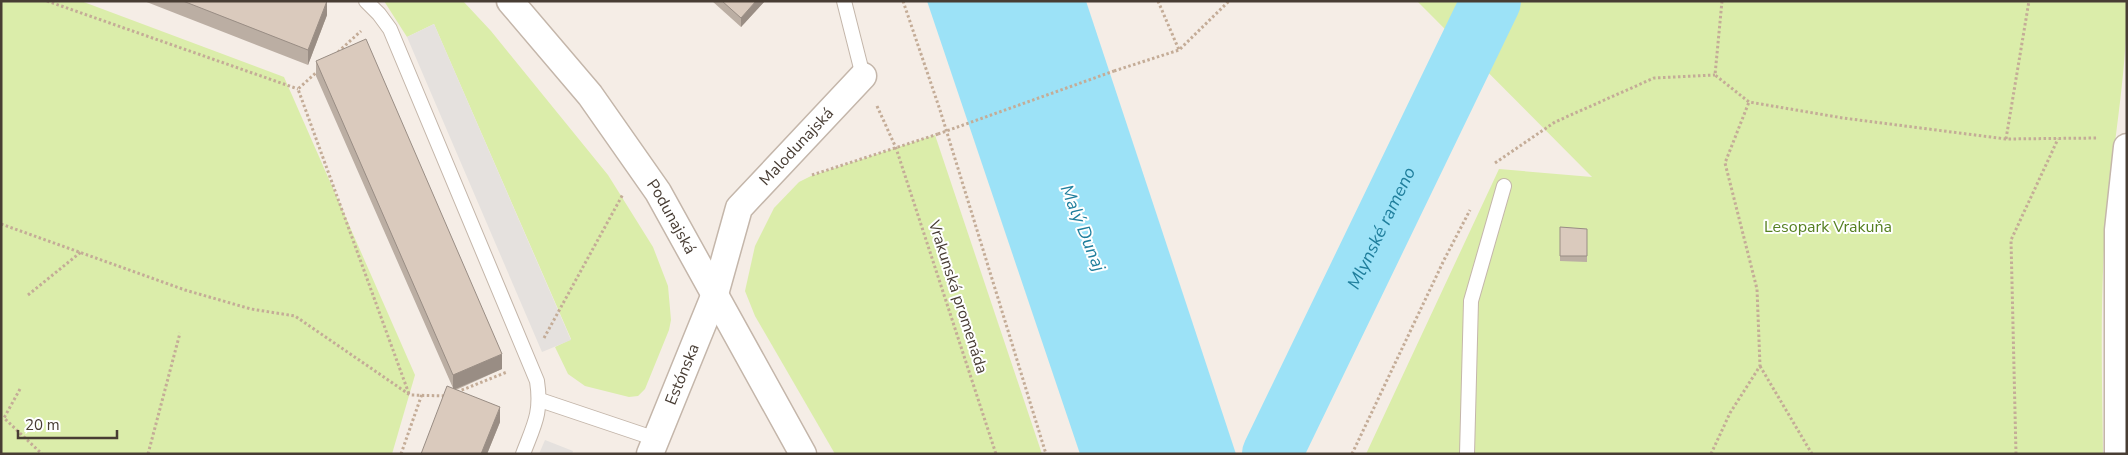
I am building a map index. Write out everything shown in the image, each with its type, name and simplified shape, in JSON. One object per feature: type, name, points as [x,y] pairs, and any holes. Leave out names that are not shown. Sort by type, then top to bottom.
[{"type":"street","name":"Podunajská","points":[[510,1],[590,96],[648,175],[803,454]]},
{"type":"street","name":"Malodunajská","points":[[715,294],[739,208],[863,76]]},
{"type":"street","points":[[2117,142],[2118,454]]},
{"type":"street","name":"Estónska","points":[[653,446],[715,294]]},
{"type":"lane","points":[[366,1],[390,29],[538,380],[540,400],[537,418],[523,454]]},
{"type":"lane","points":[[844,1],[863,76]]},
{"type":"lane","points":[[1467,454],[1471,301],[1504,186]]},
{"type":"lane","points":[[540,400],[653,446]]},
{"type":"path","points":[[47,1],[298,89]]},
{"type":"path","points":[[903,1],[940,110],[1046,454]]},
{"type":"path","points":[[1158,1],[1179,50]]},
{"type":"path","points":[[805,179],[1179,50],[1229,1]]},
{"type":"path","points":[[1722,1],[1715,75],[1749,102],[1842,118],[2006,139],[2117,142]]},
{"type":"path","points":[[2006,139],[2029,1]]},
{"type":"path","points":[[332,58],[379,14]]},
{"type":"path","points":[[298,89],[325,64]]},
{"type":"path","name":"Vrakunská promenáda","points":[[863,76],[896,148],[996,454]]},
{"type":"path","points":[[298,89],[410,395]]},
{"type":"path","points":[[1749,102],[1725,163],[1757,289],[1760,366],[1812,454]]},
{"type":"path","points":[[2016,454],[2011,240],[2058,139]]},
{"type":"path","points":[[1,224],[185,290],[251,310],[295,316],[410,395],[422,394],[446,397],[530,363],[626,190]]},
{"type":"path","points":[[28,295],[81,252]]},
{"type":"path","points":[[148,454],[180,333]]},
{"type":"path","points":[[1711,454],[1730,413],[1760,366]]},
{"type":"path","points":[[20,389],[4,418],[42,454]]},
{"type":"path","points":[[401,454],[422,394]]},
{"type":"green space","points":[[1,1],[81,1],[284,77],[415,375],[392,454],[1,454]]},
{"type":"green space","points":[[384,1],[463,1],[491,31],[608,175],[653,247],[668,286],[671,320],[669,330],[645,389],[638,396],[629,397],[585,386],[568,374],[555,347],[571,339],[434,24],[407,37]]},
{"type":"green space","name":"Lesopark Vrakuňa","points":[[1417,1],[2127,1],[2122,88],[2103,260],[2103,454],[1366,454],[1499,169],[1592,177]]},
{"type":"green space","points":[[935,135],[1042,454],[835,454],[755,316],[745,291],[755,246],[774,208],[799,182],[811,176]]},
{"type":"shaded area","points":[[434,24],[571,340],[542,352],[407,37]]},
{"type":"shaded area","points":[[545,440],[573,451],[572,454],[539,454]]},
{"type":"water","name":"Malý Dunaj","points":[[927,1],[1086,1],[1236,454],[1080,454]]},
{"type":"building","points":[[183,1],[327,1],[308,50]]},
{"type":"building","points":[[722,1],[756,1],[741,18]]},
{"type":"building","points":[[366,39],[502,354],[453,375],[316,61]]},
{"type":"building","points":[[1560,227],[1587,229],[1587,256],[1560,256]]},
{"type":"building","points":[[447,386],[500,407],[481,454],[421,454]]},
{"type":"waterway","name":"Mlynské rameno","points":[[1272,454],[1491,1]]}]
